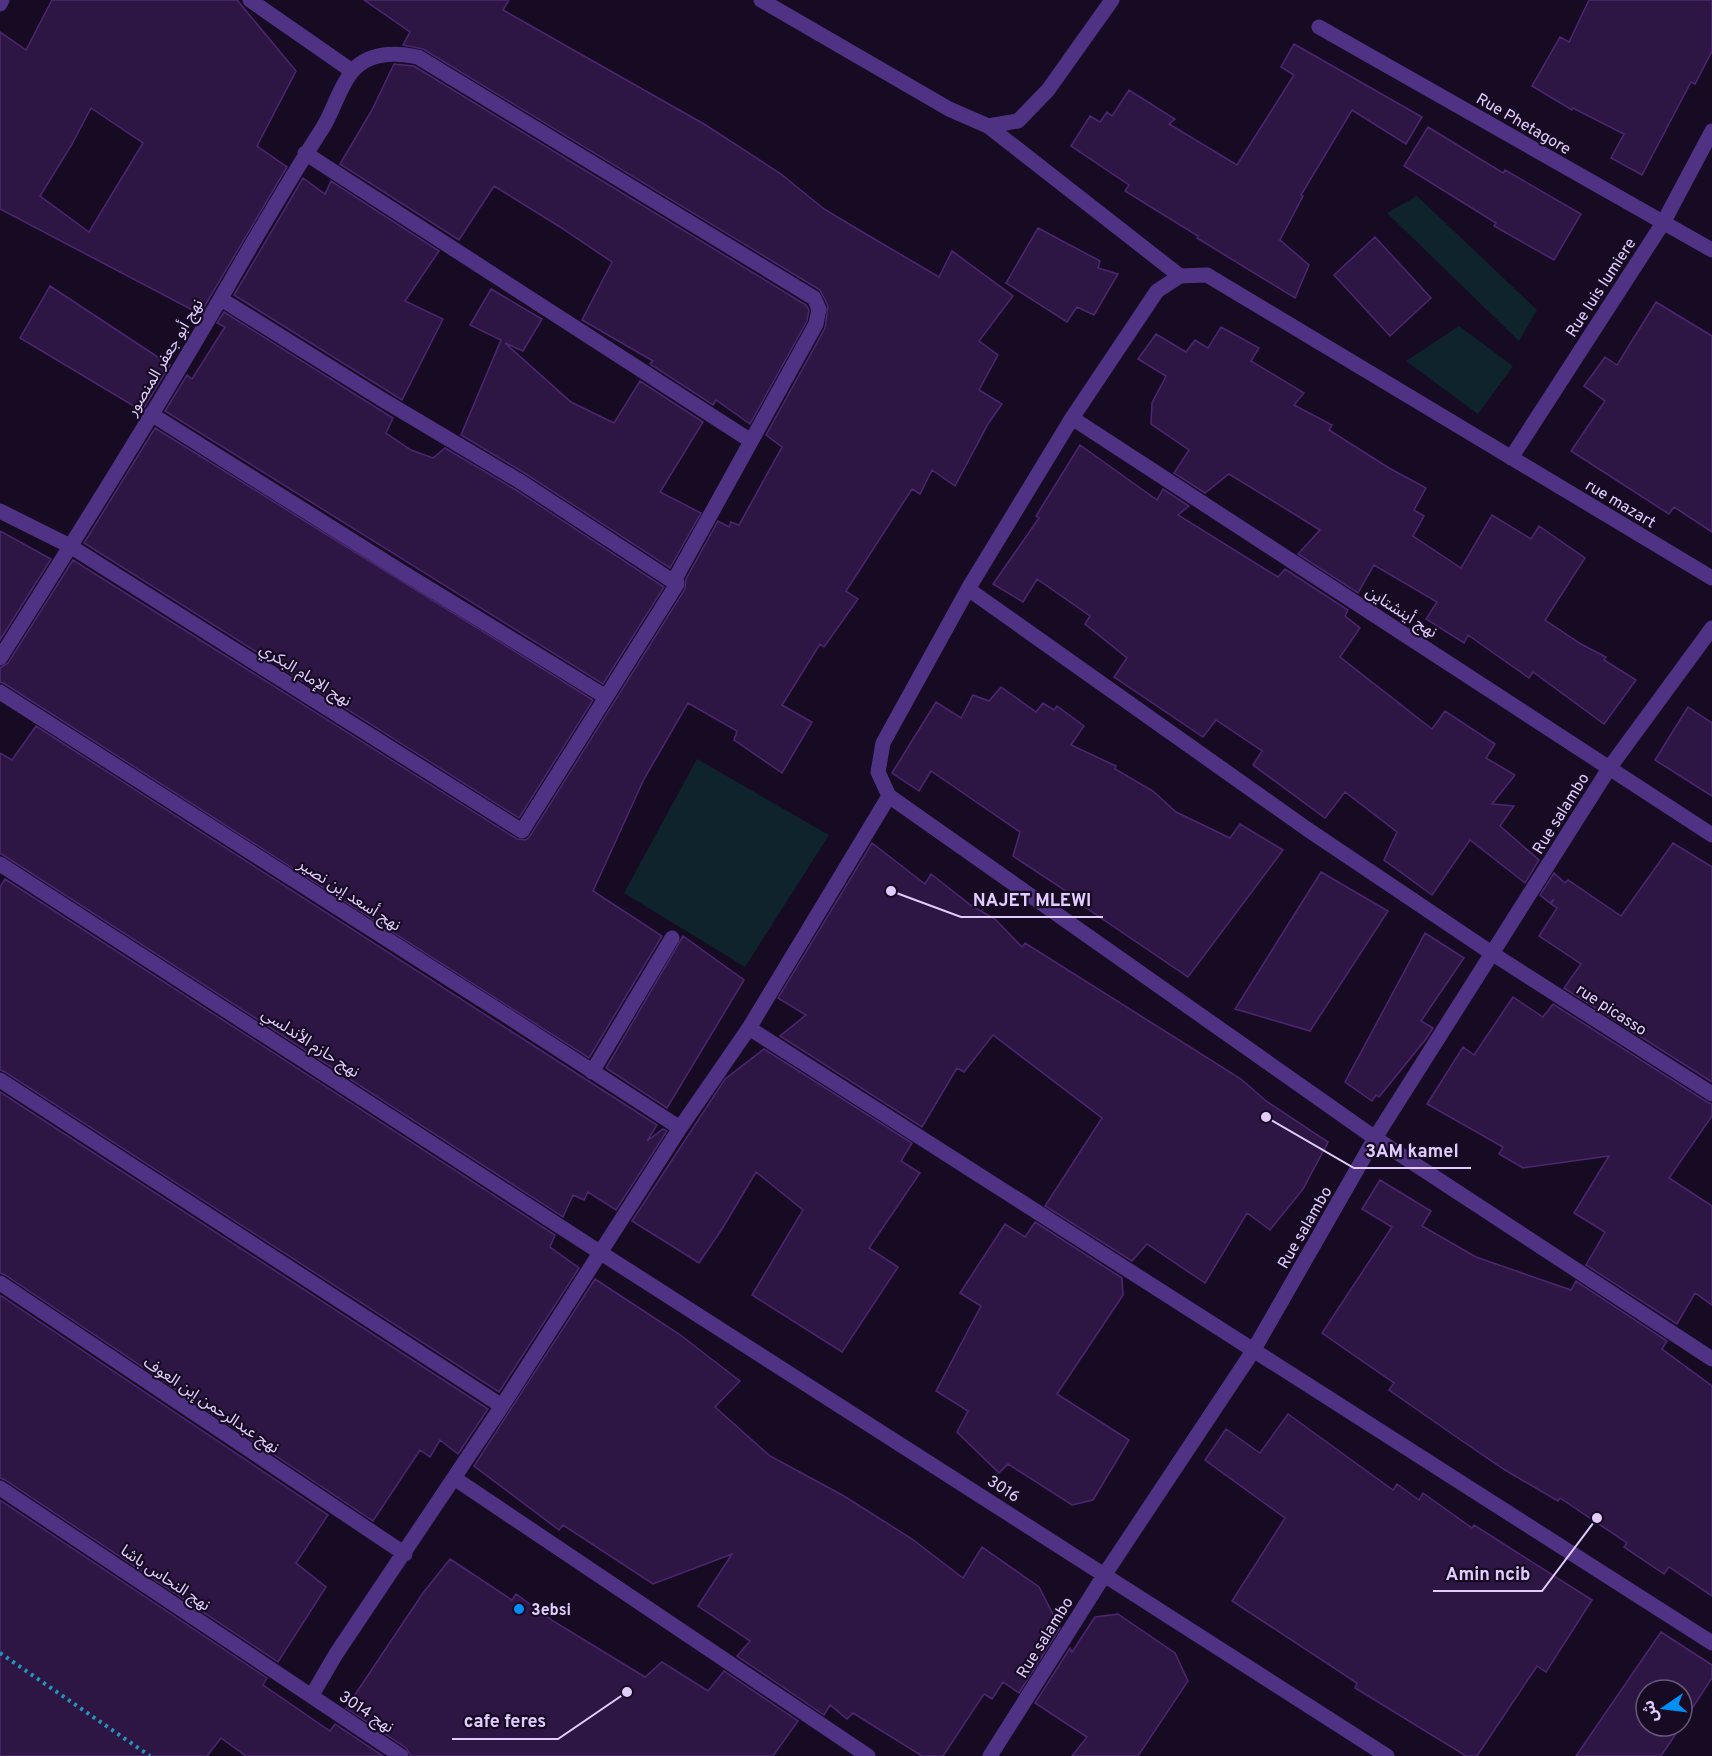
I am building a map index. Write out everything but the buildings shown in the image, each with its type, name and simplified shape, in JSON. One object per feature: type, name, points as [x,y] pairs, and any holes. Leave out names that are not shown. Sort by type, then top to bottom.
[{"type":"street","points":[[151,414],[606,698],[678,584],[676,577],[816,324],[819,309],[814,298],[418,57],[397,52],[371,57],[352,72],[250,0]]},
{"type":"street","points":[[761,0],[949,109],[988,126],[1180,276],[1157,291],[1072,418],[968,589],[883,743],[878,772],[889,796],[1375,1138],[1712,1359]]},
{"type":"street","points":[[988,126],[1018,122],[1048,90],[1112,0]]},
{"type":"street","name":"Rue Phetagore","points":[[1319,27],[1712,250]]},
{"type":"street","name":"نهج أبو جعفر المنصور","points":[[0,658],[221,299],[305,153],[323,127],[352,72]]},
{"type":"street","name":"Rue luis lumiere","points":[[1511,458],[1663,223],[1712,131]]},
{"type":"street","points":[[305,153],[751,441]]},
{"type":"street","name":"rue mazart","points":[[1180,276],[1207,275],[1712,578]]},
{"type":"street","points":[[221,299],[520,482],[678,584]]},
{"type":"street","name":"نهج أينشتاين","points":[[1072,418],[1712,835]]},
{"type":"street","name":"نهج الإمام البكري","points":[[0,511],[70,546],[522,831],[606,698]]},
{"type":"street","name":"rue picasso","points":[[968,589],[1307,829],[1493,954],[1712,1094]]},
{"type":"street","name":"Rue salambo","points":[[990,1756],[1105,1574],[1253,1351],[1375,1138],[1610,767],[1712,628]]},
{"type":"street","name":"نهج أسعد إبن نصير","points":[[0,692],[680,1128]]},
{"type":"street","points":[[312,1695],[336,1654],[502,1406],[680,1128],[749,1028],[889,796]]},
{"type":"street","name":"نهج حازم الأندلسي","points":[[0,864],[601,1252]]},
{"type":"street","points":[[592,1072],[672,938]]},
{"type":"street","points":[[749,1028],[1712,1643]]},
{"type":"street","points":[[0,1080],[502,1406]]},
{"type":"street","name":"3016","points":[[601,1252],[1387,1756]]},
{"type":"street","name":"نهج عبدالرحمن إبن العوف","points":[[0,1283],[405,1554]]},
{"type":"street","points":[[454,1478],[868,1756]]},
{"type":"street","name":"نهج النحاس باشا","points":[[0,1488],[312,1695]]},
{"type":"street","name":"نهج 3014","points":[[312,1695],[401,1756]]},
{"type":"path","points":[[0,1653],[150,1756]]},
{"type":"shaded area","points":[[1417,196],[1537,310],[1519,341],[1387,213]]},
{"type":"shaded area","points":[[1459,326],[1513,366],[1478,414],[1406,361]]},
{"type":"shaded area","points":[[697,759],[829,835],[745,967],[624,893]]},
{"type":"place","name":"NAJET MLEWI","points":[[891,891]]},
{"type":"place","name":"3AM kamel","points":[[1266,1117]]},
{"type":"place","name":"Amin ncib","points":[[1597,1518]]},
{"type":"place","name":"3ebsi","points":[[519,1609]]},
{"type":"place","name":"cafe feres","points":[[627,1692]]}]
